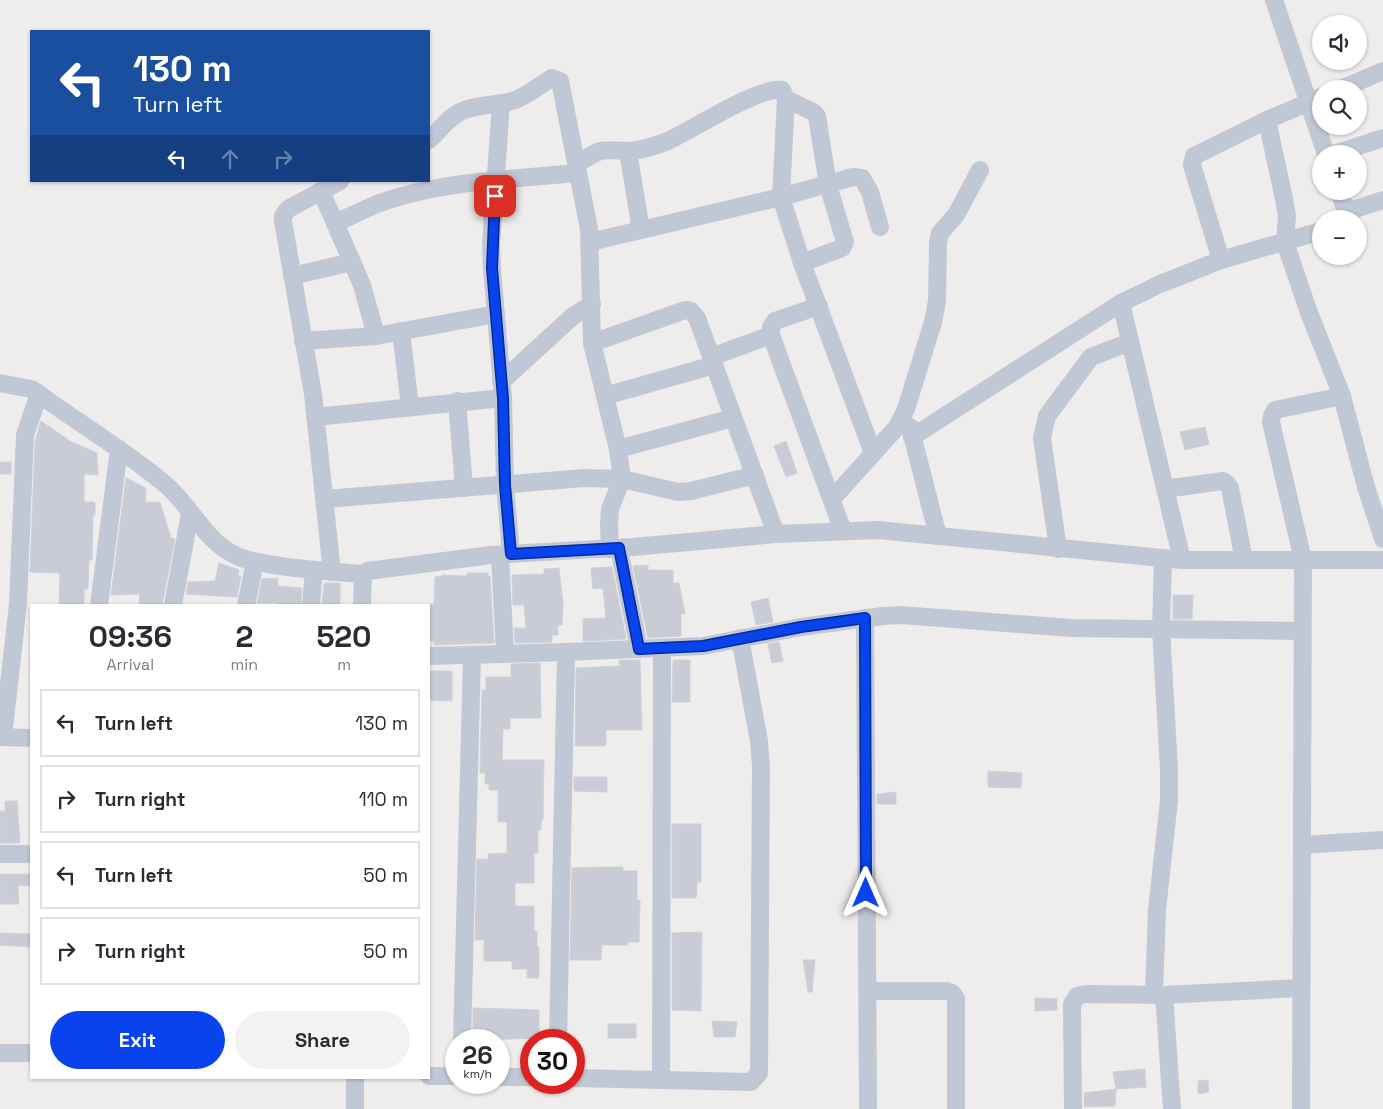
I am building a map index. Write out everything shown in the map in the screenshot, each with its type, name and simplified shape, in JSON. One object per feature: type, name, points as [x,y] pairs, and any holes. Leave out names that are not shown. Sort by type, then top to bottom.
[{"type":"street","points":[[1274,0],[1312,93]]},
{"type":"street","points":[[1362,80],[1383,71]]},
{"type":"street","points":[[430,139],[448,120],[460,112],[478,106],[513,101],[527,95],[552,78],[560,81],[589,229],[592,343],[618,449],[622,479],[610,509],[609,526],[639,649]]},
{"type":"street","points":[[335,223],[378,204],[433,189],[577,168],[600,151],[628,151],[650,147],[768,91],[782,90],[786,99],[781,197],[802,262],[873,453]]},
{"type":"street","points":[[786,99],[813,112],[817,116],[828,184],[845,242],[842,248],[802,262]]},
{"type":"street","points":[[1221,260],[1192,165],[1194,156],[1267,120],[1312,101]]},
{"type":"street","points":[[501,103],[492,245],[502,390],[506,554],[505,654]]},
{"type":"street","points":[[1267,120],[1287,216],[1285,242],[1308,310],[1342,396],[1366,488],[1382,531]]},
{"type":"street","points":[[1362,145],[1383,138]]},
{"type":"street","points":[[628,151],[641,230]]},
{"type":"street","points":[[832,499],[896,427],[906,409],[933,322],[937,301],[938,243],[940,233],[956,215],[980,170]]},
{"type":"street","points":[[590,242],[781,197],[853,177],[862,178],[870,192],[880,227]]},
{"type":"street","points":[[332,572],[315,417],[304,341],[283,227],[283,216],[293,205],[338,182]]},
{"type":"street","points":[[321,191],[362,285],[376,336]]},
{"type":"street","points":[[1358,210],[1383,200]]},
{"type":"street","points":[[912,437],[1121,304],[1160,284],[1221,260],[1312,234]]},
{"type":"street","points":[[292,276],[352,262]]},
{"type":"street","points":[[315,417],[457,402],[502,390],[573,316],[592,304]]},
{"type":"street","points":[[1121,304],[1182,560]]},
{"type":"street","points":[[819,306],[775,321],[771,327],[772,335],[843,531]]},
{"type":"street","points":[[592,343],[685,310],[691,311],[697,318],[776,534]]},
{"type":"street","points":[[304,341],[376,336],[496,314]]},
{"type":"street","points":[[401,331],[410,407]]},
{"type":"street","points":[[606,396],[713,361],[772,335]]},
{"type":"street","points":[[1058,549],[1042,438],[1043,427],[1047,416],[1091,357],[1130,342]]},
{"type":"street","points":[[0,383],[25,388],[39,394],[119,449],[168,486],[211,539],[234,555],[255,562],[314,570],[363,574],[368,571],[506,554],[614,548],[776,534],[878,530],[1182,560],[1383,560]]},
{"type":"street","points":[[30,738],[1,737],[18,604],[25,435],[39,394]]},
{"type":"street","points":[[1301,1109],[1303,560],[1271,422],[1276,410],[1342,396]]},
{"type":"street","points":[[457,402],[464,488]]},
{"type":"street","points":[[906,409],[938,536]]},
{"type":"street","points":[[618,449],[734,418]]},
{"type":"street","points":[[99,604],[119,449]]},
{"type":"street","points":[[324,499],[584,478],[622,479],[678,492],[691,491],[755,475]]},
{"type":"street","points":[[1165,489],[1223,482],[1227,484],[1230,488],[1244,560]]},
{"type":"street","points":[[173,604],[190,514]]},
{"type":"street","points":[[1163,558],[1161,629],[1169,800],[1157,910],[1159,995],[1172,1109]]},
{"type":"street","points":[[246,604],[255,562]]},
{"type":"street","points":[[312,604],[314,570]]},
{"type":"street","points":[[362,604],[363,574]]},
{"type":"street","points":[[430,656],[703,646],[801,627],[901,615],[1071,628],[1302,631]]},
{"type":"street","points":[[865,618],[868,1109]]},
{"type":"street","points":[[585,1078],[751,1082],[759,1073],[760,741],[740,638]]},
{"type":"street","points":[[661,1080],[662,648]]},
{"type":"street","points":[[558,1029],[566,652]]},
{"type":"street","points":[[462,1029],[472,655]]},
{"type":"street","points":[[1302,845],[1383,840]]},
{"type":"street","points":[[0,854],[30,854]]},
{"type":"street","points":[[1073,1109],[1072,1004],[1077,996],[1086,994],[1159,995],[1301,988]]},
{"type":"street","points":[[867,991],[947,991],[956,998],[956,1109]]},
{"type":"street","points":[[0,1053],[30,1054]]},
{"type":"street","points":[[430,1076],[445,1076]]},
{"type":"street","points":[[355,1079],[355,1109]]},
{"type":"building","points":[[41,421],[70,441],[97,453],[98,475],[84,474],[84,502],[95,502],[95,515],[93,515],[92,560],[89,560],[88,589],[84,589],[84,604],[59,604],[60,573],[30,572],[35,442]]},
{"type":"building","points":[[1205,427],[1209,444],[1185,450],[1180,432]]},
{"type":"building","points":[[786,441],[797,473],[786,477],[774,446]]},
{"type":"building","points":[[0,462],[11,462],[11,474],[0,474]]},
{"type":"building","points":[[126,478],[146,488],[145,502],[160,502],[171,538],[175,539],[162,604],[139,604],[140,594],[111,595]]},
{"type":"building","points":[[219,563],[239,570],[238,576],[241,576],[237,597],[186,594],[188,582],[215,581]]},
{"type":"building","points":[[648,565],[648,570],[673,570],[673,583],[679,583],[685,614],[681,614],[681,636],[648,638],[633,566]]},
{"type":"building","points":[[612,567],[626,639],[583,641],[583,619],[606,618],[603,588],[593,589],[591,568]]},
{"type":"building","points":[[559,568],[563,604],[562,625],[558,625],[558,635],[552,635],[552,642],[515,643],[514,628],[526,628],[524,605],[513,605],[512,575],[544,574],[544,569]]},
{"type":"building","points":[[467,573],[488,573],[488,576],[490,576],[494,643],[434,645],[434,641],[430,641],[430,604],[434,604],[435,577],[442,575],[467,576]]},
{"type":"building","points":[[278,578],[278,586],[302,588],[301,604],[257,603],[262,579]]},
{"type":"building","points":[[324,583],[340,583],[340,604],[322,604]]},
{"type":"building","points":[[1173,595],[1193,595],[1192,619],[1173,619]]},
{"type":"building","points":[[768,598],[773,622],[756,625],[751,602]]},
{"type":"building","points":[[779,642],[783,661],[772,663],[768,644]]},
{"type":"building","points":[[619,660],[640,660],[642,730],[606,730],[606,746],[575,746],[576,668],[620,666]]},
{"type":"building","points":[[673,660],[690,660],[690,702],[672,702]]},
{"type":"building","points":[[540,663],[541,718],[510,718],[510,729],[503,729],[502,760],[544,760],[543,820],[541,820],[541,830],[538,830],[538,853],[534,853],[534,883],[515,883],[515,906],[534,906],[534,931],[537,931],[537,947],[539,947],[539,978],[527,978],[527,969],[512,969],[512,961],[484,961],[484,940],[475,940],[477,859],[488,859],[488,854],[507,853],[507,822],[498,822],[498,790],[489,790],[489,784],[485,784],[485,773],[480,773],[482,690],[486,690],[486,677],[511,677],[511,664]]},
{"type":"building","points":[[430,671],[452,671],[452,701],[430,700]]},
{"type":"building","points":[[988,771],[1022,773],[1021,788],[988,787]]},
{"type":"building","points":[[574,777],[607,777],[607,792],[574,791]]},
{"type":"building","points":[[896,792],[896,804],[877,804],[877,794]]},
{"type":"building","points":[[5,801],[17,801],[20,843],[0,843],[0,811],[5,811]]},
{"type":"building","points":[[672,824],[701,824],[701,882],[697,882],[696,898],[672,898]]},
{"type":"building","points":[[623,867],[623,871],[637,871],[637,900],[640,900],[639,942],[628,942],[628,945],[602,945],[601,960],[570,960],[572,868]]},
{"type":"building","points":[[0,874],[30,874],[30,886],[18,885],[19,904],[0,904]]},
{"type":"building","points":[[702,932],[701,1011],[672,1010],[672,933]]},
{"type":"building","points":[[0,933],[30,934],[30,947],[0,945]]},
{"type":"building","points":[[803,960],[815,960],[812,992],[808,992]]},
{"type":"building","points":[[1035,998],[1057,999],[1057,1010],[1035,1011]]},
{"type":"building","points":[[473,1008],[539,1010],[539,1029],[520,1029],[520,1039],[510,1039],[510,1029],[473,1029]]},
{"type":"building","points":[[712,1021],[737,1022],[735,1037],[714,1037]]},
{"type":"building","points":[[608,1024],[636,1024],[636,1038],[608,1038]]},
{"type":"building","points":[[1145,1069],[1146,1087],[1116,1089],[1113,1072]]},
{"type":"building","points":[[1208,1080],[1209,1092],[1198,1094],[1198,1081]]},
{"type":"building","points":[[1116,1089],[1115,1106],[1084,1107],[1084,1093]]},
{"type":"route","points":[[495,196],[492,268],[503,398],[505,485],[511,554],[619,548],[639,649],[703,646],[801,627],[865,618],[866,893]]}]
